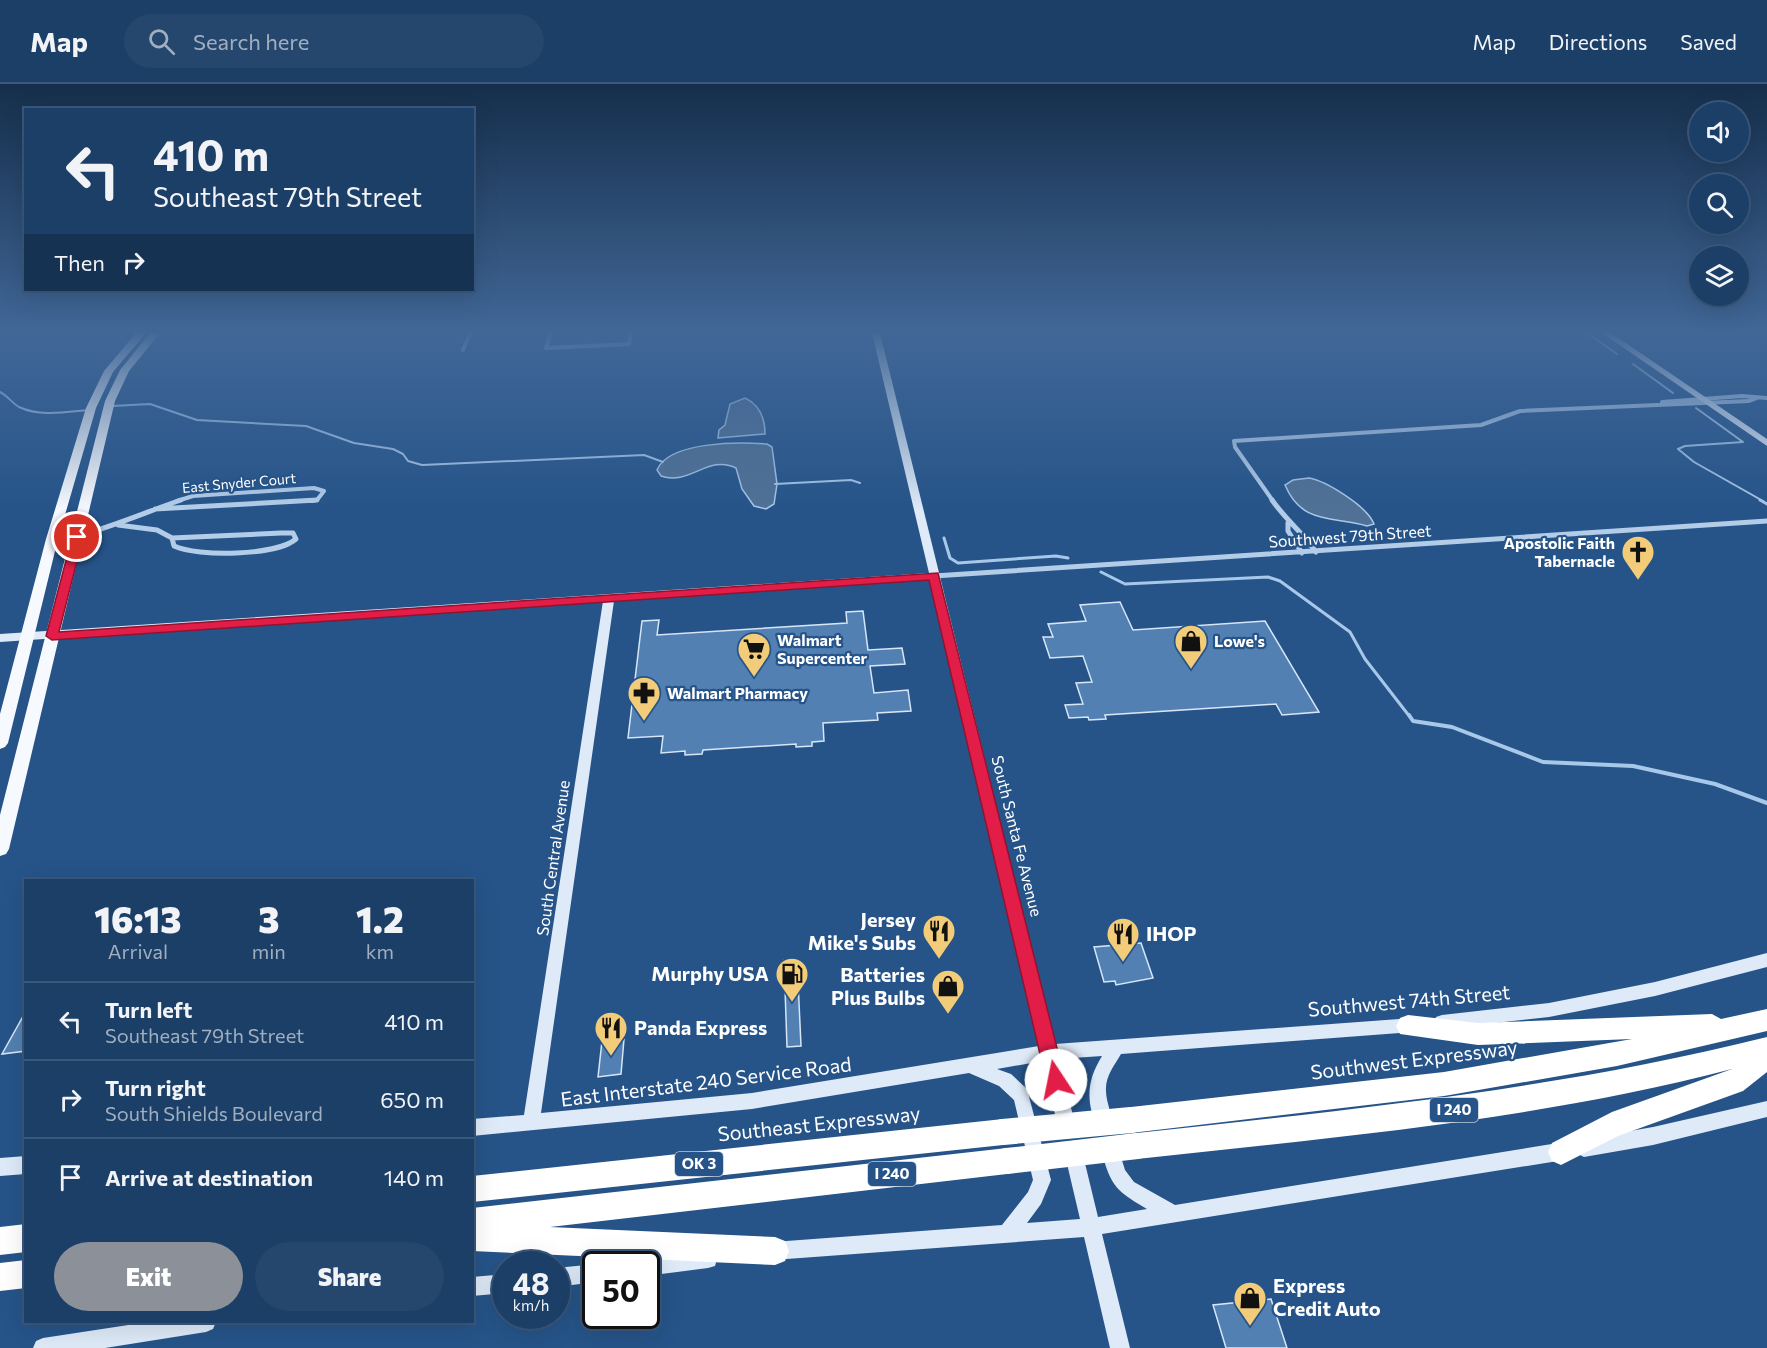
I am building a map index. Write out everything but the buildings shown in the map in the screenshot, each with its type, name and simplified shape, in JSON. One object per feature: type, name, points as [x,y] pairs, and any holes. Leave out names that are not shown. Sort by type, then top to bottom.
[{"type":"highway","points":[[1408,1026],[1478,1034],[1761,1022]]},
{"type":"highway","name":"Southwest Expressway","points":[[1063,1126],[1444,1084],[1596,1059],[1761,1022]]},
{"type":"highway","name":"I 240","points":[[474,1222],[1487,1105],[1627,1081],[1767,1048]]},
{"type":"highway","points":[[1561,1152],[1612,1125],[1734,1082],[1767,1057]]},
{"type":"highway","name":"Southeast Expressway","points":[[474,1189],[1063,1126]]},
{"type":"highway","points":[[474,1237],[775,1251]]},
{"type":"highway","points":[[0,1241],[24,1238]]},
{"type":"highway","points":[[0,1277],[24,1274]]},
{"type":"main road","points":[[0,743],[29,637],[52,539],[98,392]]},
{"type":"main road","points":[[0,849],[114,392]]},
{"type":"main road","name":"South Santa Fe Avenue","points":[[890,392],[1051,1052],[1120,1348]]},
{"type":"main road","points":[[1692,392],[1767,443]]},
{"type":"main road","points":[[80,447],[100,444]]},
{"type":"main road","points":[[0,638],[934,576]]},
{"type":"main road","name":"South Central Avenue","points":[[531,1123],[609,599]]},
{"type":"main road","name":"Southwest 74th Street","points":[[1051,1052],[1408,1026],[1549,1010],[1655,989],[1767,960]]},
{"type":"main road","points":[[1117,1047],[1097,1078],[1095,1091],[1117,1175],[1128,1188],[1170,1212]]},
{"type":"main road","name":"East Interstate 240 Service Road","points":[[474,1128],[752,1101],[1051,1052]]},
{"type":"main road","points":[[969,1066],[1014,1086],[1021,1095],[1028,1115],[1042,1180],[1035,1198],[1006,1234]]},
{"type":"main road","points":[[660,1265],[775,1251],[1091,1227],[1170,1212],[1653,1136],[1767,1109]]},
{"type":"main road","points":[[0,1167],[24,1165]]},
{"type":"main road","points":[[474,1287],[492,1285]]},
{"type":"main road","points":[[43,1348],[200,1323]]},
{"type":"street","points":[[1659,403],[1667,400],[1749,401],[1756,398]]},
{"type":"street","points":[[1316,552],[1301,530],[1288,523],[1235,447],[1234,441],[1251,438],[1481,425],[1520,411],[1767,398]]},
{"type":"street","name":"East Snyder Court","points":[[118,525],[130,517],[193,496],[314,488],[322,489],[324,494],[309,502],[155,509]]},
{"type":"street","name":"Southwest 79th Street","points":[[934,576],[1767,521]]},
{"type":"street","points":[[1288,523],[1288,531],[1302,553]]},
{"type":"street","points":[[77,537],[118,525],[157,530],[172,538],[281,533],[296,536],[292,543],[277,548],[194,552],[174,546],[172,538]]},
{"type":"water","points":[[745,398],[761,413],[765,434],[718,438],[719,430],[725,425],[730,404]]},
{"type":"water","points":[[767,444],[772,447],[777,484],[774,504],[766,509],[754,506],[742,489],[736,468],[717,465],[671,478],[661,476],[657,470],[664,460],[675,453],[706,445]]},
{"type":"water","points":[[1309,478],[1325,484],[1355,502],[1374,524],[1367,526],[1319,517],[1300,507],[1285,485],[1293,480]]},
{"type":"waterway","points":[[0,392],[19,407],[36,412],[88,410]]},
{"type":"waterway","points":[[112,406],[150,404],[197,420],[306,426],[354,443],[393,449],[403,454],[408,461],[422,465],[644,455],[663,462]]},
{"type":"waterway","points":[[1696,408],[1743,442],[1685,446],[1678,449],[1694,462],[1763,501]]},
{"type":"waterway","points":[[775,484],[851,480],[860,483]]},
{"type":"waterway","points":[[1760,500],[1767,504]]},
{"type":"waterway","points":[[944,538],[950,558],[958,563],[1056,556],[1068,558]]},
{"type":"waterway","points":[[1101,572],[1125,584],[1268,577],[1280,581],[1350,632],[1365,659],[1410,717]]},
{"type":"waterway","points":[[1409,715],[1413,721],[1452,727],[1543,762],[1633,766],[1715,784],[1767,803]]},
{"type":"place","name":"Apostolic Faith Tabernacle","points":[[1638,581]]},
{"type":"place","name":"Lowe's","points":[[1191,670]]},
{"type":"place","name":"Walmart Supercenter","points":[[754,678]]},
{"type":"place","name":"Walmart Pharmacy","points":[[644,722]]},
{"type":"place","name":"Jersey Mike's Subs","points":[[939,960]]},
{"type":"place","name":"IHOP","points":[[1123,963]]},
{"type":"place","name":"Murphy USA","points":[[792,1003]]},
{"type":"place","name":"Batteries Plus Bulbs","points":[[948,1015]]},
{"type":"place","name":"Panda Express","points":[[611,1057]]},
{"type":"place","name":"Express Credit Auto","points":[[1250,1327]]},
{"type":"route","points":[[77,537],[52,636],[934,576],[1056,1080]]}]
